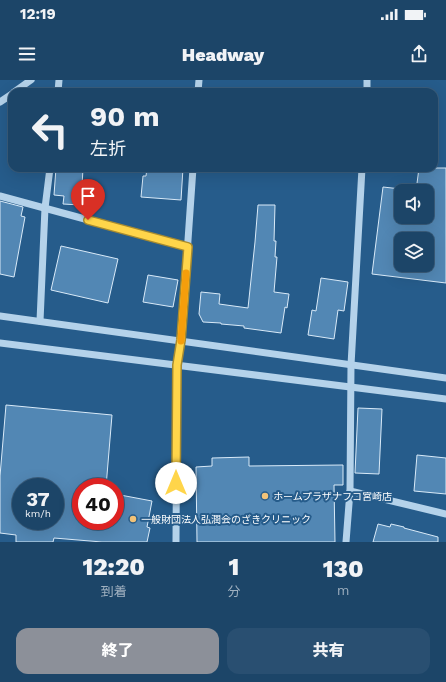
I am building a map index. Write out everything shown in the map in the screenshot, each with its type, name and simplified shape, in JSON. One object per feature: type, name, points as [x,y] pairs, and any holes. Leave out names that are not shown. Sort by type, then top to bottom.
[{"type":"street","points":[[20,88],[31,80]]},
{"type":"street","points":[[40,322],[45,208],[50,172]]},
{"type":"street","points":[[176,542],[177,365],[181,340],[193,172]]},
{"type":"street","points":[[346,542],[350,491],[351,364],[362,172]]},
{"type":"street","points":[[0,196],[188,247]]},
{"type":"street","points":[[0,316],[446,378]]},
{"type":"street","points":[[0,343],[446,399]]},
{"type":"street","points":[[350,491],[446,514]]},
{"type":"building","points":[[438,168],[446,168],[446,283],[372,274],[383,187],[394,188],[394,224],[434,224],[434,184],[417,184],[418,172],[438,172]]},
{"type":"building","points":[[56,172],[83,172],[81,205],[63,204],[64,196],[54,195]]},
{"type":"building","points":[[146,172],[183,172],[181,200],[141,197],[143,176],[146,176]]},
{"type":"building","points":[[0,201],[23,207],[21,216],[25,217],[14,277],[0,274]]},
{"type":"building","points":[[258,205],[275,205],[274,241],[276,241],[275,257],[277,257],[274,292],[289,294],[287,308],[285,307],[281,333],[244,328],[244,326],[203,322],[199,314],[201,292],[220,294],[219,304],[248,308]]},
{"type":"building","points":[[61,246],[118,259],[108,303],[51,290]]},
{"type":"building","points":[[148,275],[178,280],[173,307],[143,302]]},
{"type":"building","points":[[321,278],[348,282],[344,311],[338,310],[334,339],[308,335],[312,310],[316,311]]},
{"type":"building","points":[[6,405],[112,415],[107,478],[72,478],[72,530],[124,530],[124,496],[152,501],[147,527],[150,528],[147,542],[102,542],[54,538],[53,542],[16,542],[16,535],[0,533],[0,476]]},
{"type":"building","points":[[358,408],[382,409],[379,474],[355,473]]},
{"type":"building","points":[[417,455],[446,458],[446,494],[414,491]]},
{"type":"building","name":"ホームプラザナフコ宮崎店","points":[[249,457],[249,466],[343,465],[343,485],[334,485],[335,542],[197,542],[196,467],[212,466],[212,458]]},
{"type":"building","points":[[378,524],[390,527],[391,524],[438,537],[438,542],[373,542]]},
{"type":"slow traffic","points":[[181,341],[186,273]]},
{"type":"place","name":"ホームプラザナフコ宮崎店","points":[[265,496]]},
{"type":"place","name":"一般財団法人弘潤会のざきクリニック","points":[[133,519]]},
{"type":"route","points":[[88,220],[188,247],[181,340],[177,365],[176,483]]}]
